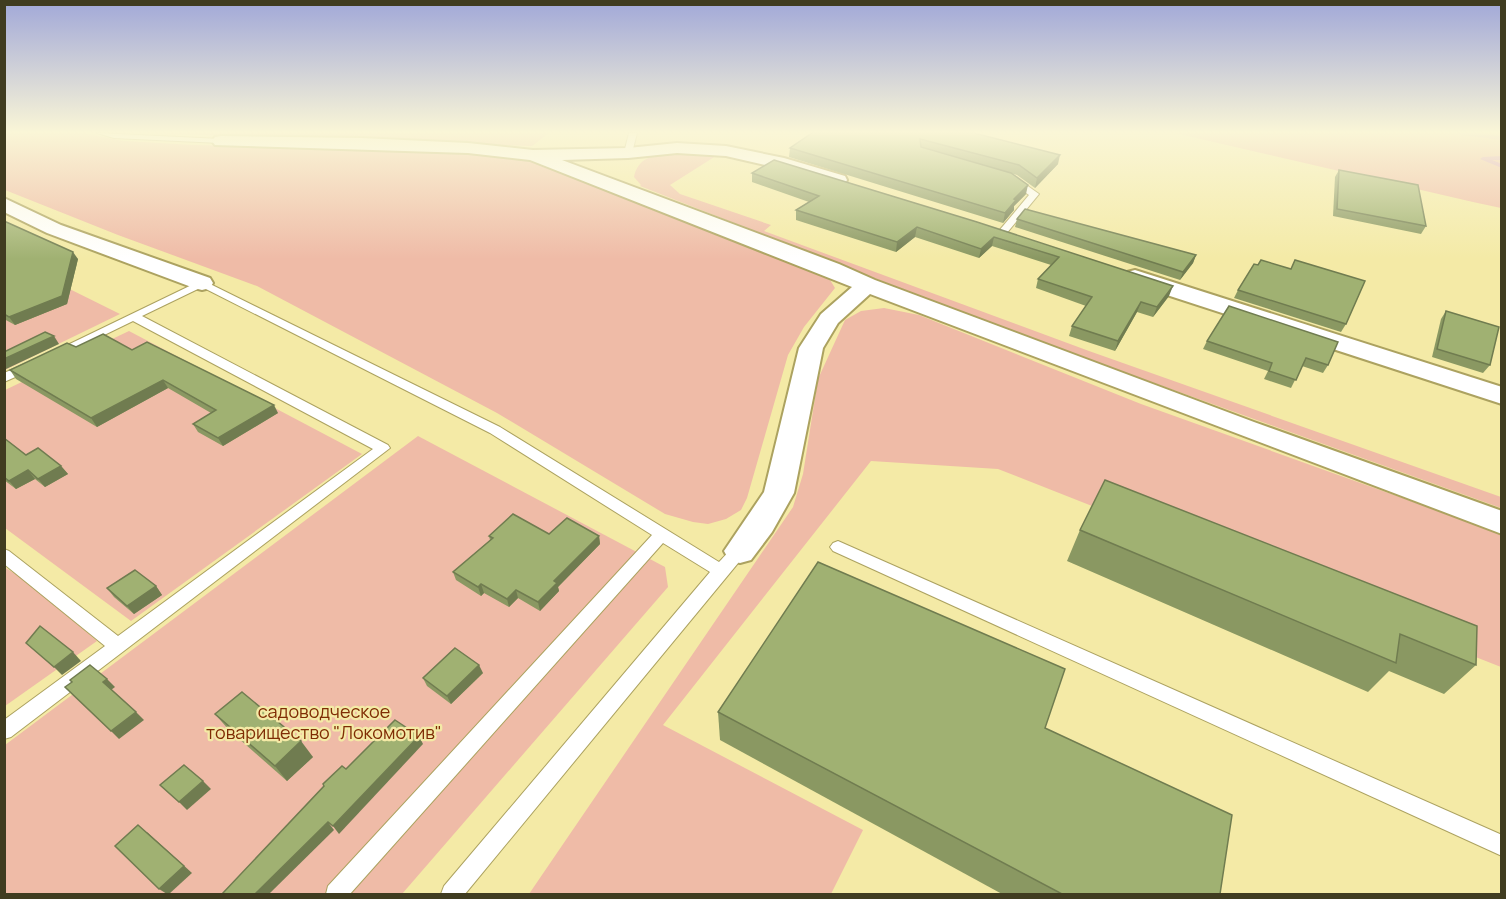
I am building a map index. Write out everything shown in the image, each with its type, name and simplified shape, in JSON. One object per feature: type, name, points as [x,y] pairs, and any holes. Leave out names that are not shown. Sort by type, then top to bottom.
[{"type":"street","points":[[585,175],[831,269],[867,285],[1502,523]]},
{"type":"street","points":[[821,175],[858,186]]},
{"type":"street","points":[[4,204],[54,229],[202,283]]},
{"type":"street","points":[[982,225],[1026,240]]},
{"type":"street","points":[[1114,270],[1502,396]]},
{"type":"street","points":[[740,551],[761,524],[778,493],[811,348],[829,319],[867,285]]},
{"type":"lane","points":[[1002,176],[1014,179],[1034,194],[1004,232]]},
{"type":"lane","points":[[4,378],[202,283],[495,430],[720,570]]},
{"type":"lane","points":[[4,731],[383,448],[134,316]]},
{"type":"lane","points":[[336,894],[663,534]]},
{"type":"lane","points":[[838,547],[1502,846]]},
{"type":"lane","points":[[452,894],[684,617],[720,570],[740,551]]},
{"type":"lane","points":[[4,555],[118,646]]},
{"type":"green space","points":[[5,175],[571,175],[827,275],[835,288],[804,327],[788,355],[747,498],[741,510],[726,519],[708,524],[665,514],[497,413],[257,286],[118,235],[5,190]]},
{"type":"green space","points":[[635,175],[686,175],[670,185],[680,194],[771,225],[764,231],[1089,351],[1501,497],[1501,508],[1082,357],[1080,359],[640,186]]},
{"type":"green space","points":[[1356,175],[1501,175],[1501,208]]},
{"type":"green space","points":[[5,257],[120,314],[5,370]]},
{"type":"green space","points":[[884,308],[919,315],[1141,404],[1497,532],[1501,536],[1501,667],[998,469],[871,461],[663,725],[863,830],[831,894],[529,894],[793,507],[803,474],[818,379],[845,320],[861,311]]},
{"type":"green space","points":[[129,331],[362,454],[131,621],[5,528],[5,390]]},
{"type":"green space","name":"садоводческое товарищество \"Локомотив\"","points":[[418,436],[665,567],[668,587],[402,894],[5,894],[5,745]]},
{"type":"green space","points":[[4,567],[27,581],[97,641],[5,706]]},
{"type":"building","points":[[758,175],[823,175],[1173,286],[1157,307],[1141,302],[1118,341],[1072,326],[1092,297],[1038,279],[1059,257],[994,237],[981,249],[917,227],[897,242],[796,210],[819,196]]},
{"type":"building","points":[[879,175],[1014,175],[1028,185],[1014,199],[1016,200],[1005,213]]},
{"type":"building","points":[[1339,175],[1365,175],[1418,185],[1426,226],[1337,209]]},
{"type":"building","points":[[1025,209],[1196,255],[1183,272],[1017,219]]},
{"type":"building","points":[[4,221],[73,252],[62,296],[9,317],[4,314]]},
{"type":"building","points":[[1261,260],[1291,269],[1295,260],[1365,281],[1346,324],[1238,290],[1254,264],[1258,265]]},
{"type":"building","points":[[1229,306],[1338,342],[1328,365],[1306,358],[1296,380],[1269,371],[1272,363],[1207,341]]},
{"type":"building","points":[[1446,311],[1499,327],[1490,365],[1437,349]]},
{"type":"building","points":[[45,332],[54,336],[4,359],[4,352]]},
{"type":"building","points":[[103,334],[132,350],[147,342],[274,405],[218,438],[193,424],[216,410],[163,380],[91,418],[10,370],[67,343],[76,347]]},
{"type":"building","points":[[4,438],[26,455],[38,448],[61,466],[38,479],[28,470],[9,481],[4,477]]},
{"type":"building","points":[[1105,480],[1477,626],[1476,665],[1400,634],[1396,663],[1080,530]]},
{"type":"building","points":[[513,514],[549,534],[567,518],[599,536],[554,581],[557,583],[538,602],[516,590],[507,599],[481,584],[478,587],[453,572],[493,538],[489,536]]},
{"type":"building","points":[[818,562],[1065,669],[1045,728],[1232,815],[1220,894],[1062,894],[718,712]]},
{"type":"building","points":[[135,570],[156,586],[127,606],[107,588]]},
{"type":"building","points":[[40,626],[73,652],[54,667],[26,643]]},
{"type":"building","points":[[455,648],[479,665],[447,696],[423,678]]},
{"type":"building","points":[[90,665],[107,679],[103,682],[136,712],[111,731],[65,687],[72,682],[70,680]]},
{"type":"building","points":[[242,692],[301,741],[275,766],[215,714]]},
{"type":"building","points":[[395,720],[419,736],[333,826],[328,822],[255,894],[222,894],[324,786],[323,784],[342,766],[346,769]]},
{"type":"building","points":[[184,765],[203,781],[179,802],[160,785]]},
{"type":"building","points":[[138,825],[184,866],[159,889],[115,846]]}]
